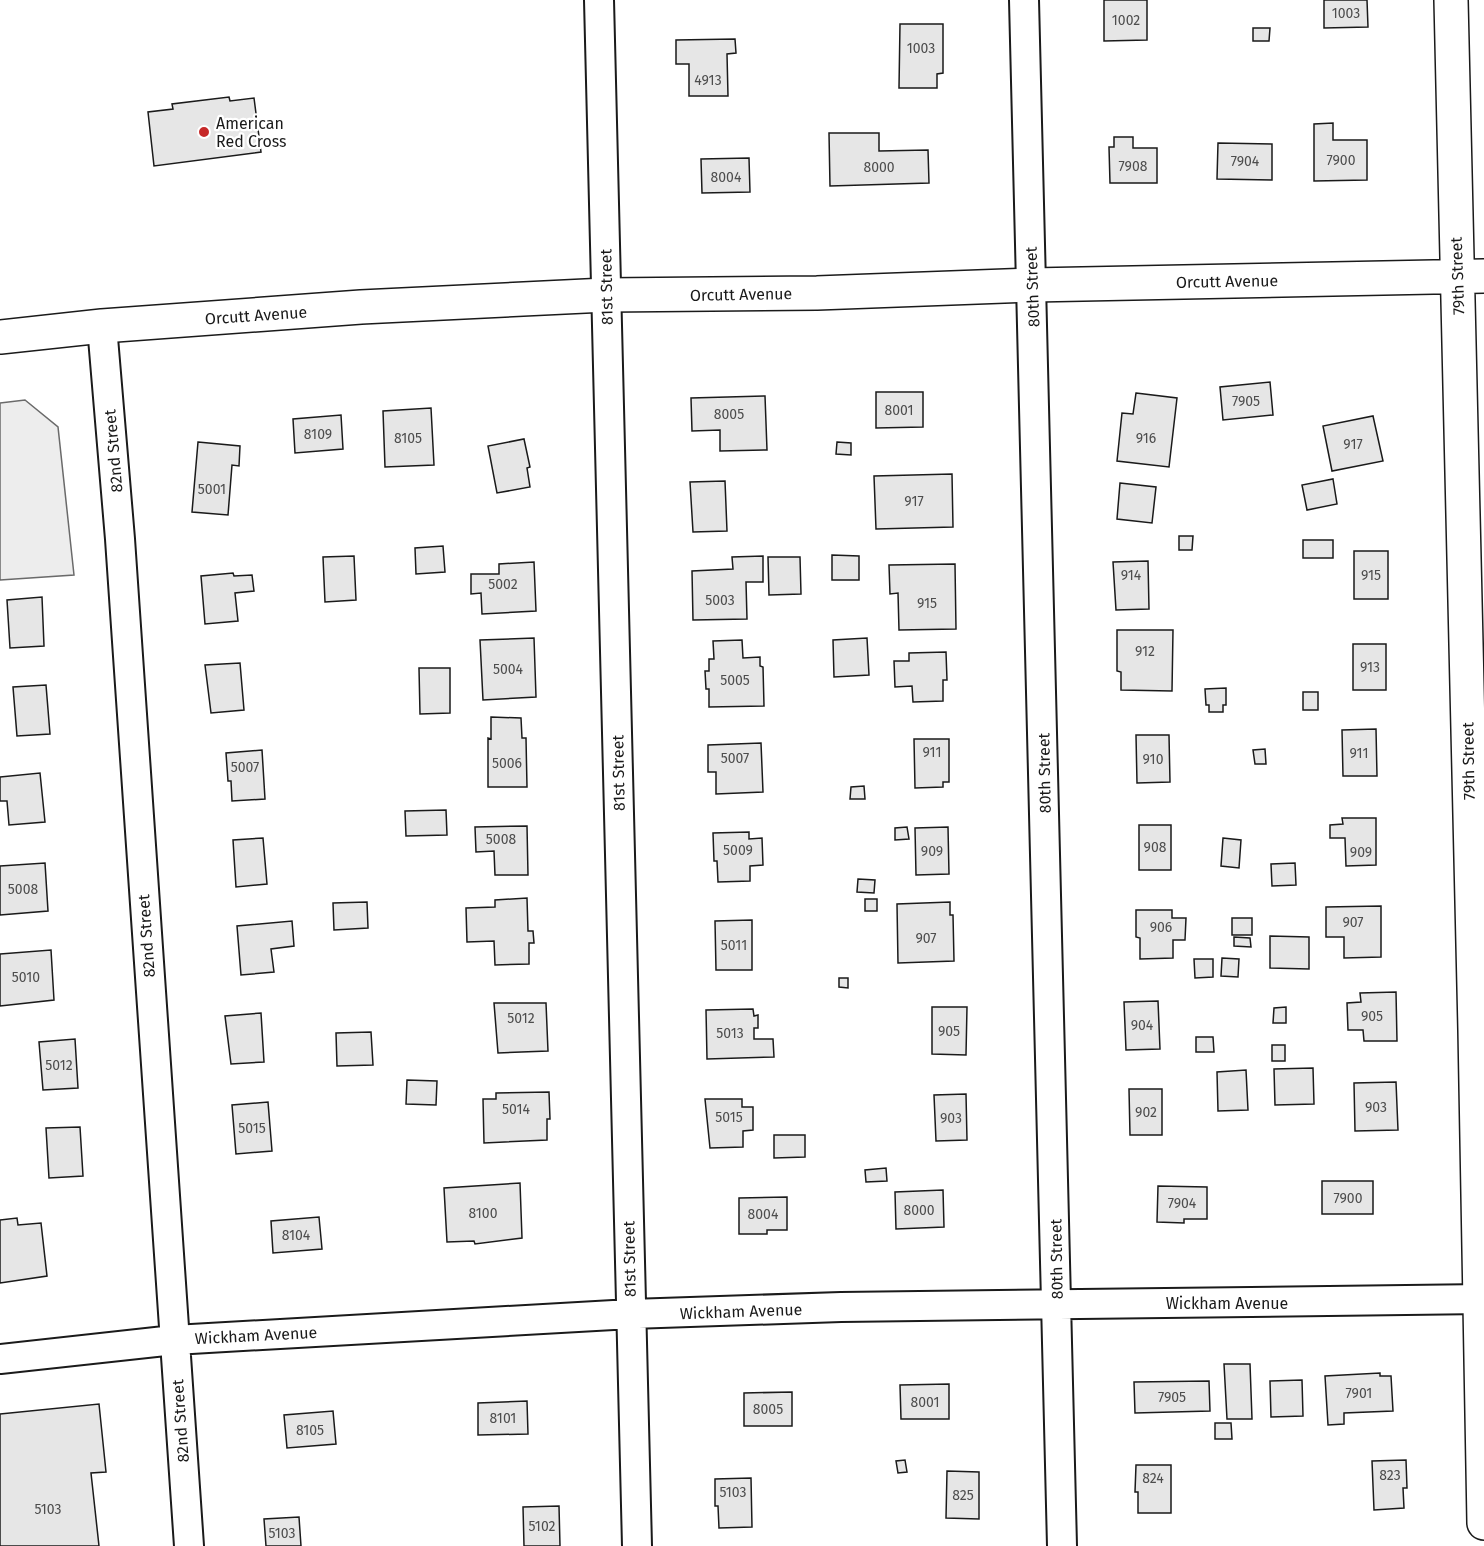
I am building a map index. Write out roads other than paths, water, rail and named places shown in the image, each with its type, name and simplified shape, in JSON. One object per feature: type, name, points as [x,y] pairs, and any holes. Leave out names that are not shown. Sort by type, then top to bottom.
[{"type":"street","name":"81st Street","points":[[599,0],[637,1546]]},
{"type":"street","name":"80th Street","points":[[1024,0],[1062,1546]]},
{"type":"street","name":"79th Street","points":[[1451,0],[1470,277],[1484,1523]]},
{"type":"street","name":"Orcutt Avenue","points":[[0,338],[102,326],[361,307],[606,296],[1470,277]]},
{"type":"street","name":"82nd Street","points":[[102,326],[120,540],[189,1546]]},
{"type":"street","name":"Wickham Avenue","points":[[0,1359],[174,1340],[631,1314],[841,1307],[1482,1299]]},
{"type":"place","name":"American Red Cross","points":[[204,132]]}]
